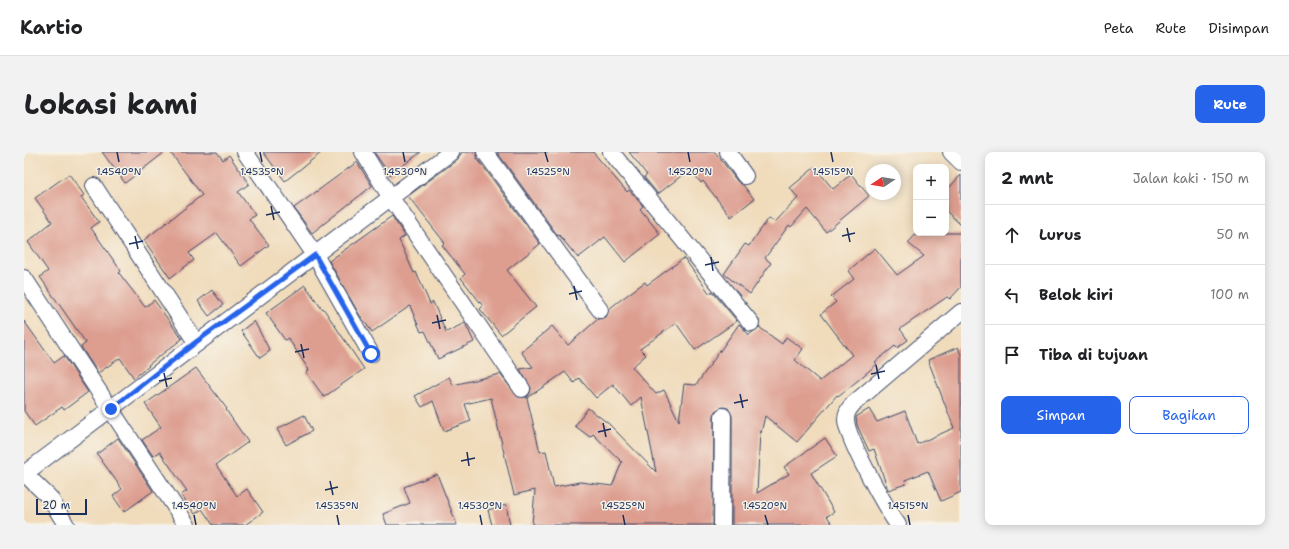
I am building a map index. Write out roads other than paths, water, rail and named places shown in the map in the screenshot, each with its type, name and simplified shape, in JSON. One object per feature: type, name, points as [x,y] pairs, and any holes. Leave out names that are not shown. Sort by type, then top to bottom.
[{"type":"street","points":[[245,152],[315,255],[371,354]]},
{"type":"street","points":[[363,152],[391,198],[522,389]]},
{"type":"street","points":[[66,525],[50,498],[24,474],[111,409],[196,342],[315,255],[451,152]]},
{"type":"street","points":[[485,152],[600,310]]},
{"type":"street","points":[[611,152],[751,323]]},
{"type":"street","points":[[728,152],[745,176]]},
{"type":"street","points":[[951,152],[961,162]]},
{"type":"street","points":[[94,186],[196,342]]},
{"type":"street","points":[[24,278],[186,525]]},
{"type":"street","points":[[898,525],[889,512],[850,436],[846,422],[846,412],[853,404],[961,312]]},
{"type":"street","points":[[722,525],[724,416]]}]
